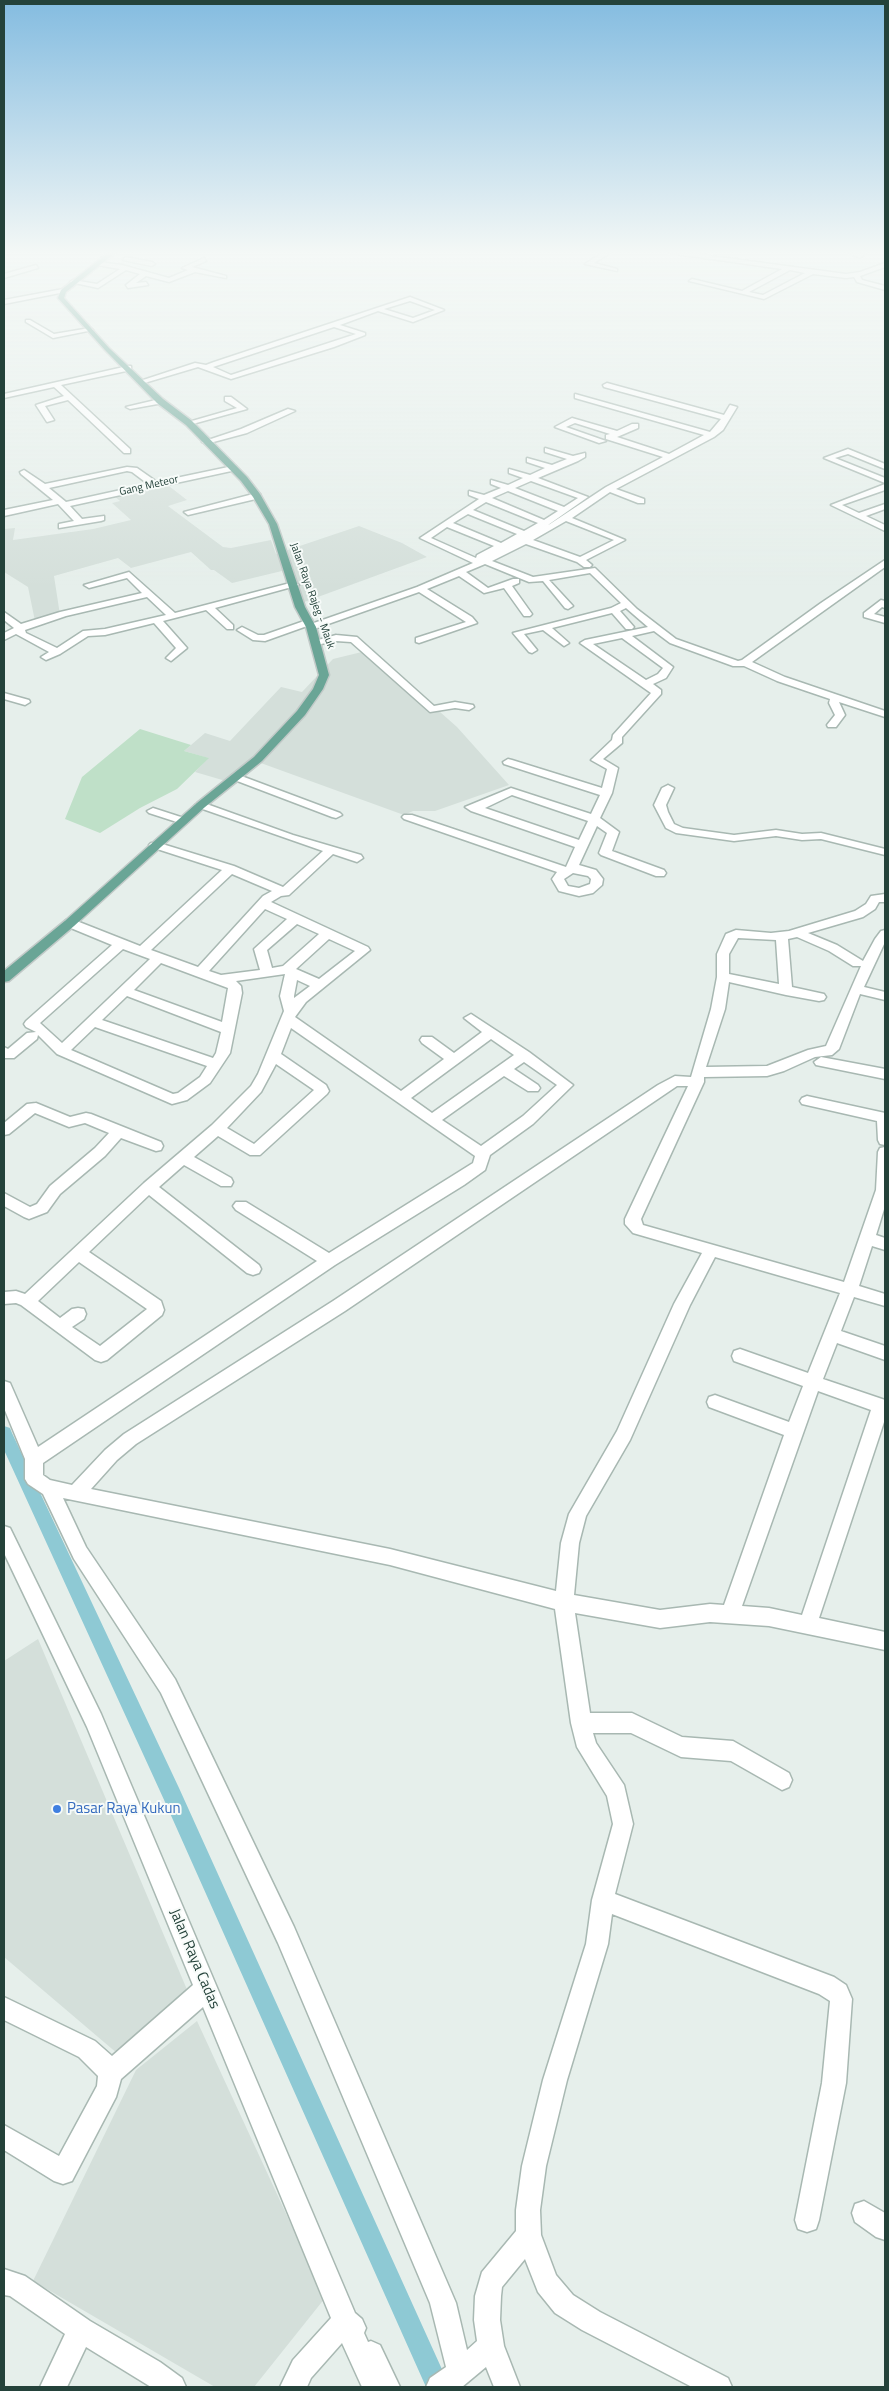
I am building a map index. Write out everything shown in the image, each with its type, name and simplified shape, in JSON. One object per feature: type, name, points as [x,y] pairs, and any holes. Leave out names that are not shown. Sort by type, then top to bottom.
[{"type":"main road","name":"Jalan Raya Rajeg - Mauk","points":[[4,978],[70,923],[201,804],[258,759],[301,713],[318,689],[324,675],[324,667],[316,642],[273,524],[257,496],[233,468],[189,424],[160,401],[125,365]]},
{"type":"street","points":[[141,382],[194,366],[211,365]]},
{"type":"street","points":[[206,366],[231,378],[272,365]]},
{"type":"street","points":[[4,396],[128,368]]},
{"type":"street","points":[[56,384],[128,451]]},
{"type":"street","points":[[607,386],[725,418]]},
{"type":"street","points":[[578,396],[710,435]]},
{"type":"street","points":[[50,420],[40,405],[70,397]]},
{"type":"street","points":[[642,402],[651,397]]},
{"type":"street","points":[[189,424],[244,408],[228,399]]},
{"type":"street","points":[[130,407],[160,401]]},
{"type":"street","points":[[625,410],[634,406]]},
{"type":"street","points":[[462,574],[609,488],[710,435],[720,428],[733,407]]},
{"type":"street","points":[[206,442],[244,432],[291,411]]},
{"type":"street","points":[[609,437],[558,427],[575,420],[609,437],[670,457]]},
{"type":"street","points":[[592,570],[532,580],[424,538],[425,535],[447,524],[485,498],[552,468],[609,437],[635,426]]},
{"type":"street","points":[[658,454],[685,441]]},
{"type":"street","points":[[548,450],[579,455]]},
{"type":"street","points":[[883,465],[848,451],[828,458],[885,481]]},
{"type":"street","points":[[530,460],[552,468]]},
{"type":"street","name":"Gang Meteor","points":[[4,513],[155,485],[233,468]]},
{"type":"street","points":[[44,487],[127,469],[134,470],[155,485]]},
{"type":"street","points":[[483,562],[480,557],[524,537],[545,523],[565,514],[584,497],[512,471]]},
{"type":"street","points":[[24,472],[63,503],[80,522]]},
{"type":"street","points":[[494,482],[621,540],[580,560]]},
{"type":"street","points":[[885,487],[835,505],[885,530]]},
{"type":"street","points":[[609,488],[641,501]]},
{"type":"street","points":[[472,493],[545,523]]},
{"type":"street","points":[[188,512],[257,496]]},
{"type":"street","points":[[859,516],[885,506]]},
{"type":"street","points":[[467,511],[580,560],[627,604],[673,641],[885,714]]},
{"type":"street","points":[[62,526],[101,518]]},
{"type":"street","points":[[447,524],[501,546]]},
{"type":"street","points":[[741,663],[885,563]]},
{"type":"street","points":[[242,630],[256,638],[265,638],[489,567],[516,581],[530,584]]},
{"type":"street","points":[[462,574],[486,591],[584,576],[606,597]]},
{"type":"street","points":[[89,585],[128,575],[173,616]]},
{"type":"street","points":[[503,587],[516,581]]},
{"type":"street","points":[[547,582],[568,606]]},
{"type":"street","points":[[46,657],[86,634],[105,632],[173,616],[294,585]]},
{"type":"street","points":[[503,587],[527,614]]},
{"type":"street","points":[[419,640],[472,623],[469,619],[420,589]]},
{"type":"street","points":[[4,637],[20,628],[63,614],[148,594]]},
{"type":"street","points":[[885,605],[881,603],[867,615],[885,620]]},
{"type":"street","points":[[532,650],[518,633],[614,610],[627,604]]},
{"type":"street","points":[[208,607],[230,626]]},
{"type":"street","points":[[614,610],[626,631],[668,667],[662,676],[645,684]]},
{"type":"street","points":[[4,615],[20,628],[21,634],[57,652]]},
{"type":"street","points":[[581,618],[596,635]]},
{"type":"street","points":[[156,620],[182,646],[181,650],[171,658]]},
{"type":"street","points":[[545,627],[564,643]]},
{"type":"street","points":[[560,885],[558,879],[568,870],[582,845],[606,793],[613,768],[596,760],[618,741],[617,736],[657,692],[585,643],[626,631],[655,628]]},
{"type":"street","points":[[316,642],[336,638],[354,639],[430,708],[434,710],[455,705],[469,707]]},
{"type":"street","points":[[4,696],[25,702]]},
{"type":"street","points":[[832,725],[840,715],[834,703],[835,698]]},
{"type":"street","points":[[508,762],[606,793]]},
{"type":"street","points":[[236,777],[336,815]]},
{"type":"street","points":[[668,788],[660,806],[664,818],[670,826],[680,831],[734,838],[776,832],[802,837],[821,836],[885,852]]},
{"type":"street","points":[[582,845],[471,807],[511,791],[594,819],[613,832],[605,853],[660,873]]},
{"type":"street","points":[[201,804],[357,858]]},
{"type":"street","points":[[153,811],[183,821]]},
{"type":"street","points":[[408,817],[568,870],[582,870],[592,873],[597,879],[596,886],[579,892],[568,890],[498,848]]},
{"type":"street","points":[[154,846],[230,869],[285,892]]},
{"type":"street","points":[[200,972],[267,899],[279,892],[285,892],[331,850]]},
{"type":"street","points":[[142,951],[230,869]]},
{"type":"street","points":[[885,898],[874,899],[870,906],[859,914],[800,933],[782,937],[736,934],[730,937],[723,954],[723,977],[718,1008],[697,1077],[633,1219],[633,1224],[638,1229],[711,1251],[850,1288],[885,1300]]},
{"type":"street","points":[[26,1300],[149,1187],[217,1129],[256,1089],[268,1070],[289,1015],[301,1000],[364,950],[264,904]]},
{"type":"street","points":[[267,973],[260,949],[295,919]]},
{"type":"street","points":[[70,923],[121,944],[222,979],[234,986],[235,993],[224,1051],[199,1086],[182,1097],[172,1099],[62,1051],[31,1024],[121,944]]},
{"type":"street","points":[[328,933],[290,972],[287,996],[289,1015],[477,1151],[483,1152]]},
{"type":"street","points":[[800,933],[858,962]]},
{"type":"street","points":[[76,1493],[110,1455],[130,1439],[338,1306],[663,1088],[675,1081],[697,1077],[767,1071],[779,1068],[813,1053],[826,1052],[832,1049],[856,989],[879,942],[885,934]]},
{"type":"street","points":[[782,937],[786,990]]},
{"type":"street","points":[[62,1051],[160,957]]},
{"type":"street","points":[[222,979],[290,972],[320,985]]},
{"type":"street","points":[[723,977],[819,997]]},
{"type":"street","points":[[856,989],[885,996]]},
{"type":"street","points":[[125,991],[227,1029]]},
{"type":"street","points":[[34,1459],[329,1261],[459,1181],[480,1166],[483,1152],[528,1120],[566,1085],[472,1018]]},
{"type":"street","points":[[94,1022],[215,1064]]},
{"type":"street","points":[[402,1097],[491,1032]]},
{"type":"street","points":[[5,1056],[32,1036]]},
{"type":"street","points":[[427,1040],[453,1059]]},
{"type":"street","points":[[832,1049],[837,1059],[836,1065]]},
{"type":"street","points":[[217,1129],[252,1150],[258,1149],[322,1091],[321,1088],[273,1055]]},
{"type":"street","points":[[432,1119],[524,1055]]},
{"type":"street","points":[[821,1062],[885,1074]]},
{"type":"street","points":[[504,1069],[533,1088]]},
{"type":"street","points":[[807,1101],[885,1118],[885,1140]]},
{"type":"street","points":[[4,1130],[32,1108],[36,1108],[69,1122],[86,1118],[156,1146]]},
{"type":"street","points":[[4,1199],[29,1213],[42,1208],[55,1190],[100,1152],[118,1131]]},
{"type":"street","points":[[730,1614],[794,1431],[850,1288],[884,1192],[885,1152]]},
{"type":"street","points":[[184,1158],[226,1182]]},
{"type":"street","points":[[149,1187],[253,1269]]},
{"type":"street","points":[[241,1206],[329,1261]]},
{"type":"street","points":[[868,1238],[885,1244]]},
{"type":"street","points":[[711,1251],[682,1304],[624,1436],[578,1514],[570,1543],[564,1602],[581,1723],[587,1747],[617,1792],[624,1824],[603,1900],[597,1944],[555,2080],[534,2166],[528,2210],[529,2234],[547,2283],[564,2304],[591,2321],[719,2387]]},
{"type":"street","points":[[4,1298],[16,1297],[26,1300],[60,1327],[101,1355],[156,1310],[155,1306],[78,1253]]},
{"type":"street","points":[[60,1327],[78,1314]]},
{"type":"street","points":[[832,1335],[885,1353]]},
{"type":"street","points":[[740,1356],[883,1407],[808,1624]]},
{"type":"street","points":[[4,1388],[34,1459],[34,1479],[45,1486],[52,1495],[80,1553],[168,1686],[286,1936],[443,2303],[448,2381]]},
{"type":"street","points":[[716,1402],[794,1431]]},
{"type":"street","points":[[45,1486],[138,1507],[390,1557],[564,1602],[660,1619],[710,1613],[769,1617],[885,1641]]},
{"type":"street","name":"Jalan Raya Cadas","points":[[4,1534],[94,1721],[375,2387]]},
{"type":"street","points":[[581,1723],[632,1723],[681,1747],[724,1748],[733,1751],[782,1780]]},
{"type":"street","points":[[603,1900],[664,1925],[709,1940],[826,1985],[838,1993],[841,1999],[834,2083],[807,2220]]},
{"type":"street","points":[[4,2137],[63,2172],[108,2089],[110,2072],[206,1990]]},
{"type":"street","points":[[4,2008],[87,2050],[102,2062],[110,2072]]},
{"type":"street","points":[[864,2213],[885,2228]]},
{"type":"street","points":[[507,2387],[491,2346],[487,2320],[488,2296],[492,2281],[529,2234]]},
{"type":"street","points":[[4,2282],[16,2285],[81,2330],[173,2387]]},
{"type":"street","points":[[293,2387],[302,2368],[315,2351],[346,2322],[362,2335],[387,2387]]},
{"type":"street","points":[[53,2387],[81,2330]]},
{"type":"street","points":[[448,2381],[491,2346]]},
{"type":"shaded area","points":[[165,483],[187,500],[168,506],[223,547],[231,548],[271,540],[276,554],[359,526],[402,543],[427,557],[296,605],[282,571],[232,583],[214,570],[211,570],[191,552],[131,568],[118,558],[54,576],[60,615],[35,621],[28,587],[4,572],[4,529],[15,528],[13,540],[93,529],[131,520],[112,503],[120,501],[113,495]]},
{"type":"shaded area","points":[[370,650],[457,727],[509,785],[435,811],[413,811],[404,815],[258,762],[236,784],[195,772],[208,758],[184,751],[205,733],[230,741],[281,687],[302,692],[333,659]]},
{"type":"shaded area","name":"Pasar Raya Kukun","points":[[38,1639],[191,1999],[118,2054],[4,1957],[4,1661]]},
{"type":"shaded area","points":[[197,2021],[325,2298],[254,2387],[215,2387],[33,2281],[136,2070]]},
{"type":"green space","points":[[140,729],[191,745],[184,751],[209,758],[177,789],[140,808],[100,833],[65,819],[82,777]]},
{"type":"waterway","points":[[4,1433],[172,1795],[438,2387]]},
{"type":"place","name":"Pasar Raya Kukun","points":[[57,1809]]}]
